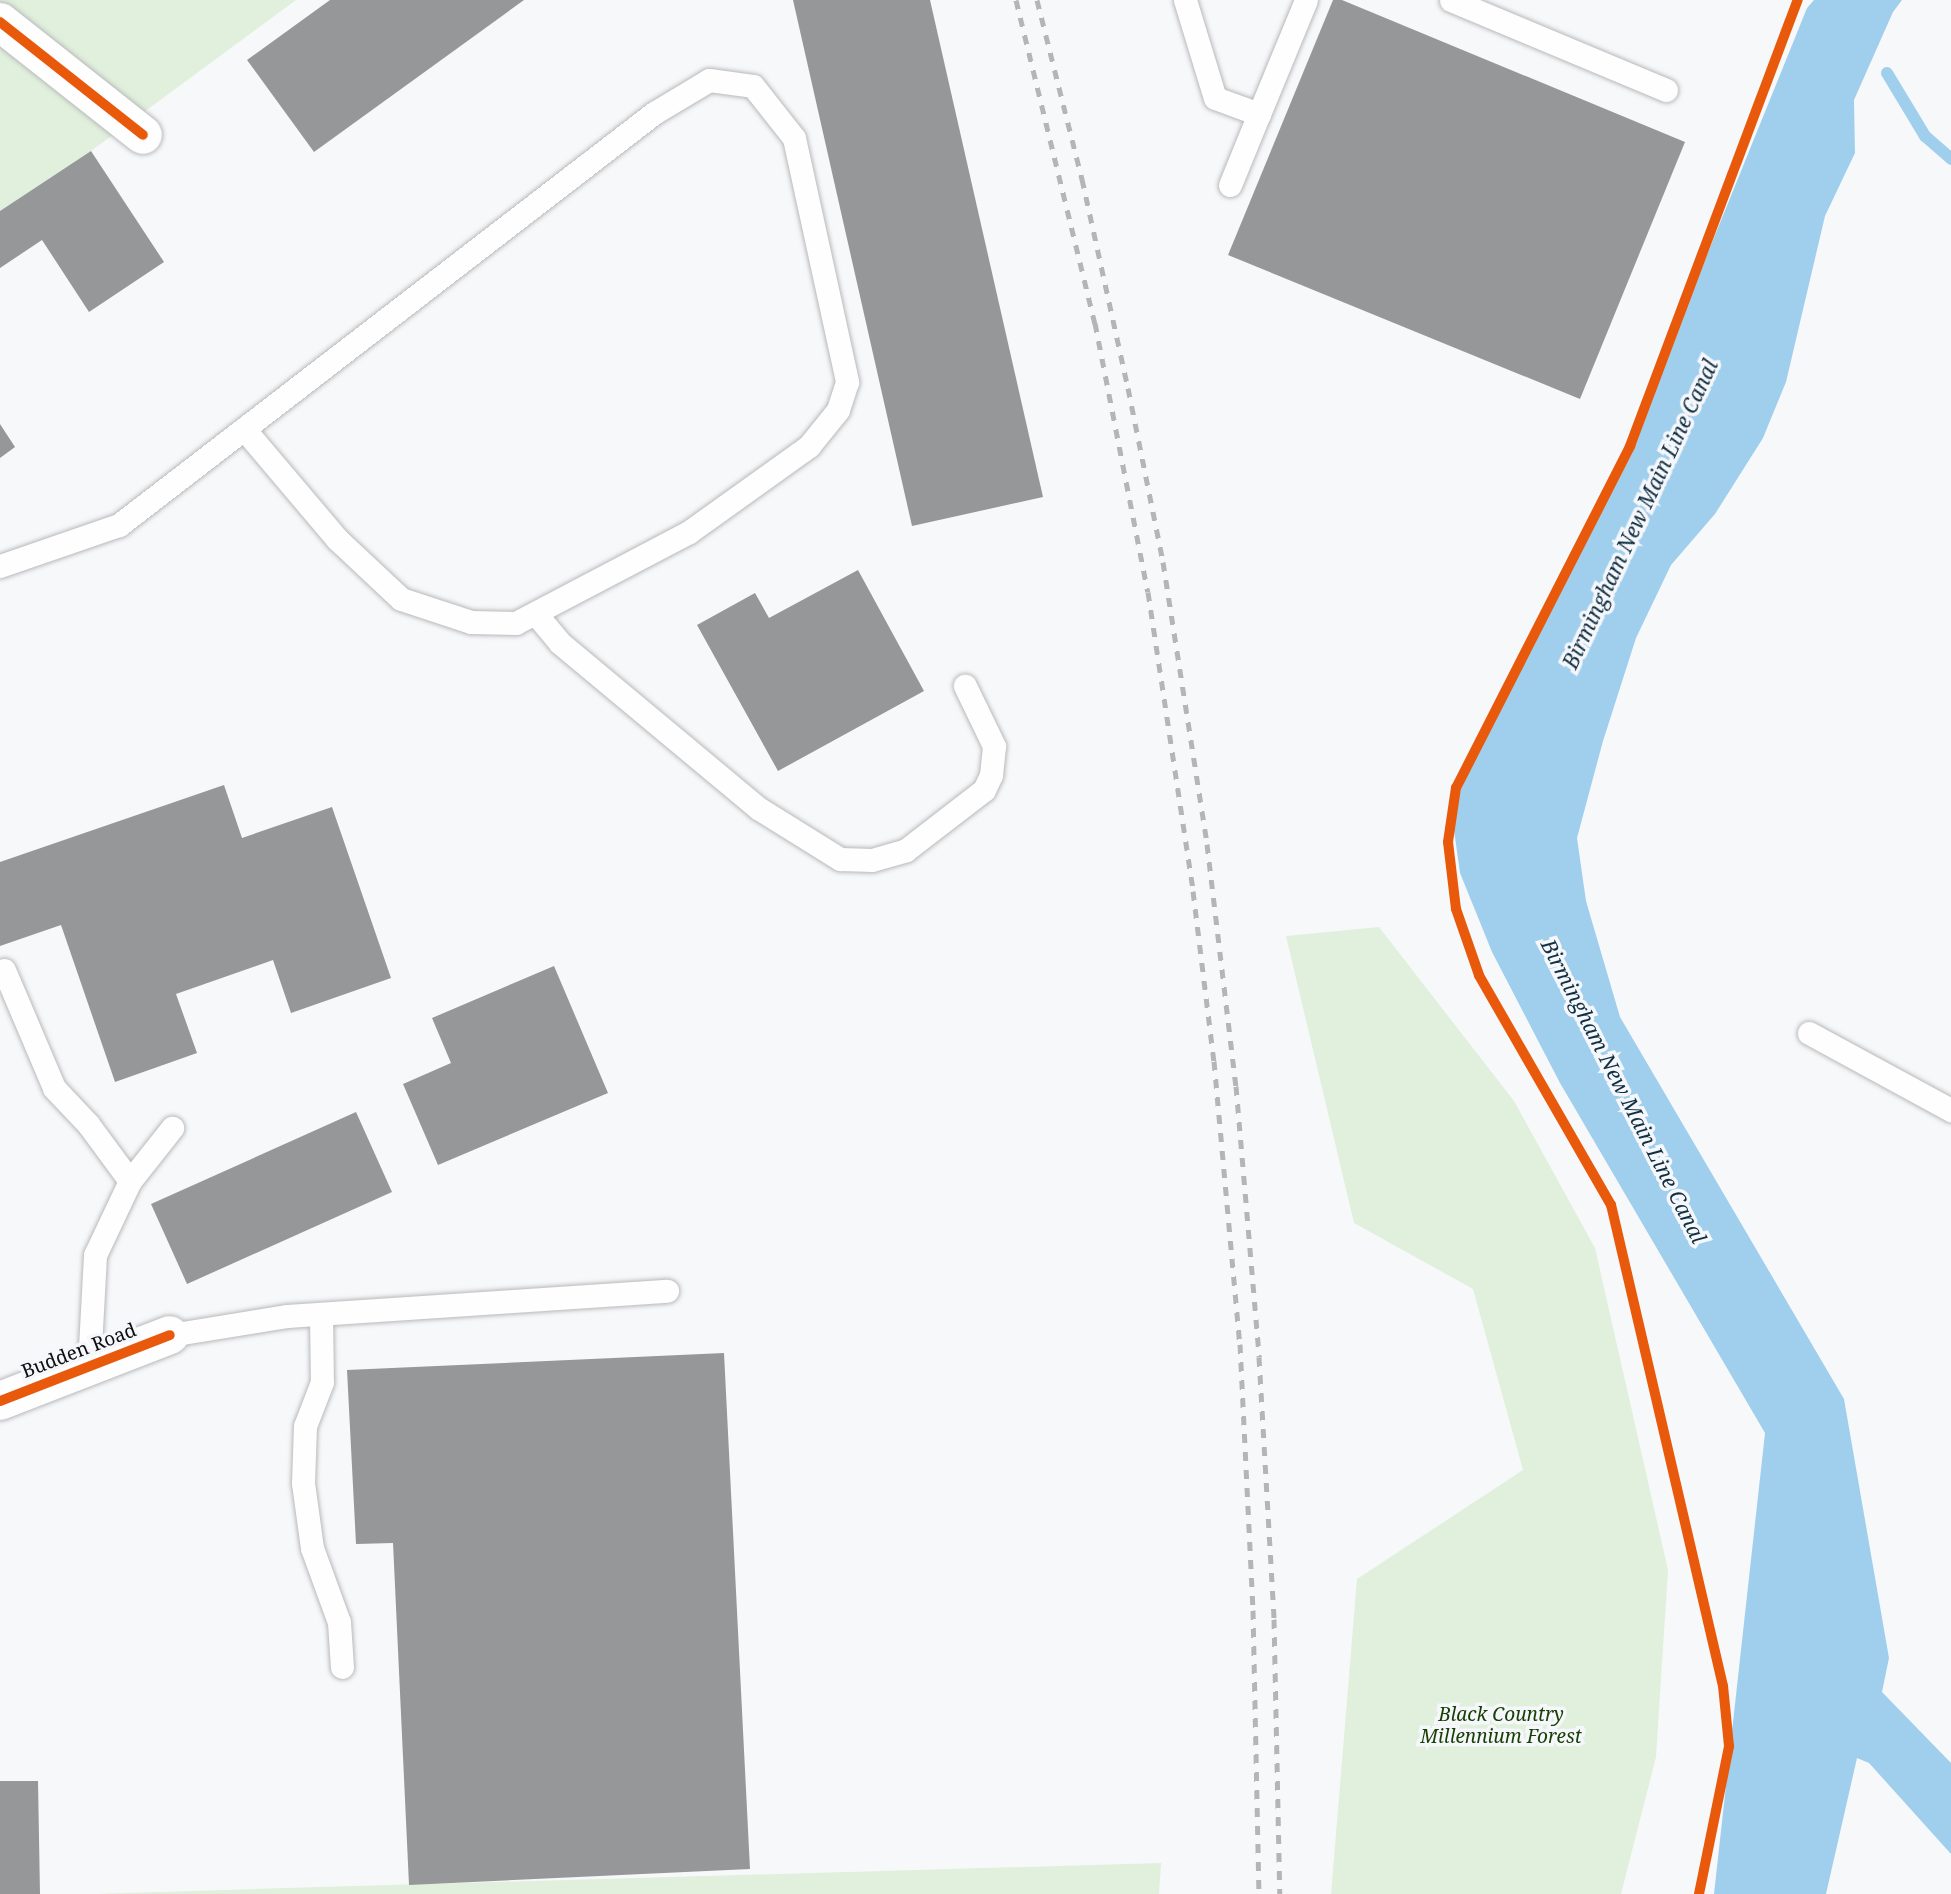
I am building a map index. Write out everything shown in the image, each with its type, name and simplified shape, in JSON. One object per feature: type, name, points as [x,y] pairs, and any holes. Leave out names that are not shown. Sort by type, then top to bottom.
[{"type":"street","points":[[0,22],[143,135]]},
{"type":"street","name":"Budden Road","points":[[0,1401],[170,1335]]},
{"type":"lane","points":[[1185,0],[1215,98],[1259,114]]},
{"type":"lane","points":[[1230,185],[1306,0]]},
{"type":"lane","points":[[1451,0],[1666,90]]},
{"type":"lane","points":[[0,566],[120,525],[244,429],[654,113],[709,80],[753,86],[794,138],[848,382],[838,410],[809,446],[689,532],[516,623],[471,622],[401,598],[337,539],[244,429]]},
{"type":"lane","points":[[535,613],[560,643],[758,808],[839,859],[872,860],[906,850],[984,790],[991,775],[994,746],[965,686]]},
{"type":"lane","points":[[4,970],[54,1088],[88,1124],[130,1181]]},
{"type":"lane","points":[[1809,1033],[1951,1110]]},
{"type":"lane","points":[[89,1367],[95,1255],[130,1181],[172,1128]]},
{"type":"lane","points":[[170,1335],[250,1320],[667,1292]]},
{"type":"lane","points":[[321,1314],[322,1382],[305,1426],[303,1483],[312,1548],[339,1622],[342,1667]]},
{"type":"green space","points":[[0,0],[296,0],[91,151],[0,211]]},
{"type":"green space","name":"Black Country Millennium Forest","points":[[1379,927],[1514,1101],[1595,1248],[1668,1570],[1656,1757],[1621,1894],[1331,1894],[1357,1579],[1523,1470],[1473,1289],[1354,1223],[1286,936]]},
{"type":"green space","points":[[1161,1863],[1159,1894],[96,1894],[320,1887]]},
{"type":"water","name":"Birmingham New Main Line Canal","points":[[1814,0],[1902,0],[1893,12],[1854,100],[1855,153],[1825,216],[1786,382],[1763,438],[1715,514],[1671,565],[1636,638],[1603,741],[1577,838],[1586,901],[1620,1017],[1844,1399],[1889,1658],[1882,1692],[1951,1763],[1951,1854],[1869,1763],[1857,1758],[1826,1894],[1714,1894],[1765,1433],[1560,1083],[1492,952],[1460,873],[1454,830],[1459,794],[1479,748],[1538,637],[1639,423],[1807,8]]},
{"type":"building","points":[[330,0],[524,0],[314,152],[247,60]]},
{"type":"building","points":[[793,0],[930,0],[1043,497],[912,526]]},
{"type":"building","points":[[1333,0],[1342,0],[1685,142],[1580,399],[1228,255]]},
{"type":"building","points":[[91,151],[164,262],[89,312],[42,240],[0,268],[0,211]]},
{"type":"building","points":[[0,424],[15,447],[0,458]]},
{"type":"building","points":[[858,570],[924,691],[778,771],[697,625],[755,593],[769,618]]},
{"type":"building","points":[[224,785],[242,838],[332,807],[391,978],[291,1013],[273,960],[176,994],[197,1053],[115,1082],[61,925],[0,946],[0,862]]},
{"type":"building","points":[[554,966],[608,1093],[438,1165],[403,1084],[451,1063],[432,1018]]},
{"type":"building","points":[[356,1112],[392,1192],[187,1284],[151,1204]]},
{"type":"building","points":[[724,1353],[750,1869],[409,1885],[393,1543],[356,1544],[347,1370]]},
{"type":"building","points":[[0,1781],[38,1781],[40,1894],[0,1894]]},
{"type":"waterway","points":[[1887,73],[1925,136],[1951,159]]},
{"type":"railway","points":[[1016,0],[1095,323],[1148,592],[1193,891],[1214,1061],[1240,1344],[1253,1610],[1259,1894]]},
{"type":"railway","points":[[1037,0],[1082,179],[1128,388],[1163,562],[1207,844],[1236,1086],[1259,1357],[1274,1619],[1280,1894]]},
{"type":"cycle path","points":[[1699,1894],[1729,1746],[1723,1686],[1611,1205],[1479,975],[1456,909],[1448,842],[1456,788],[1630,446],[1798,0]]},
{"type":"cycle path","points":[[0,22],[143,135]]},
{"type":"cycle path","points":[[0,1401],[170,1335]]}]
